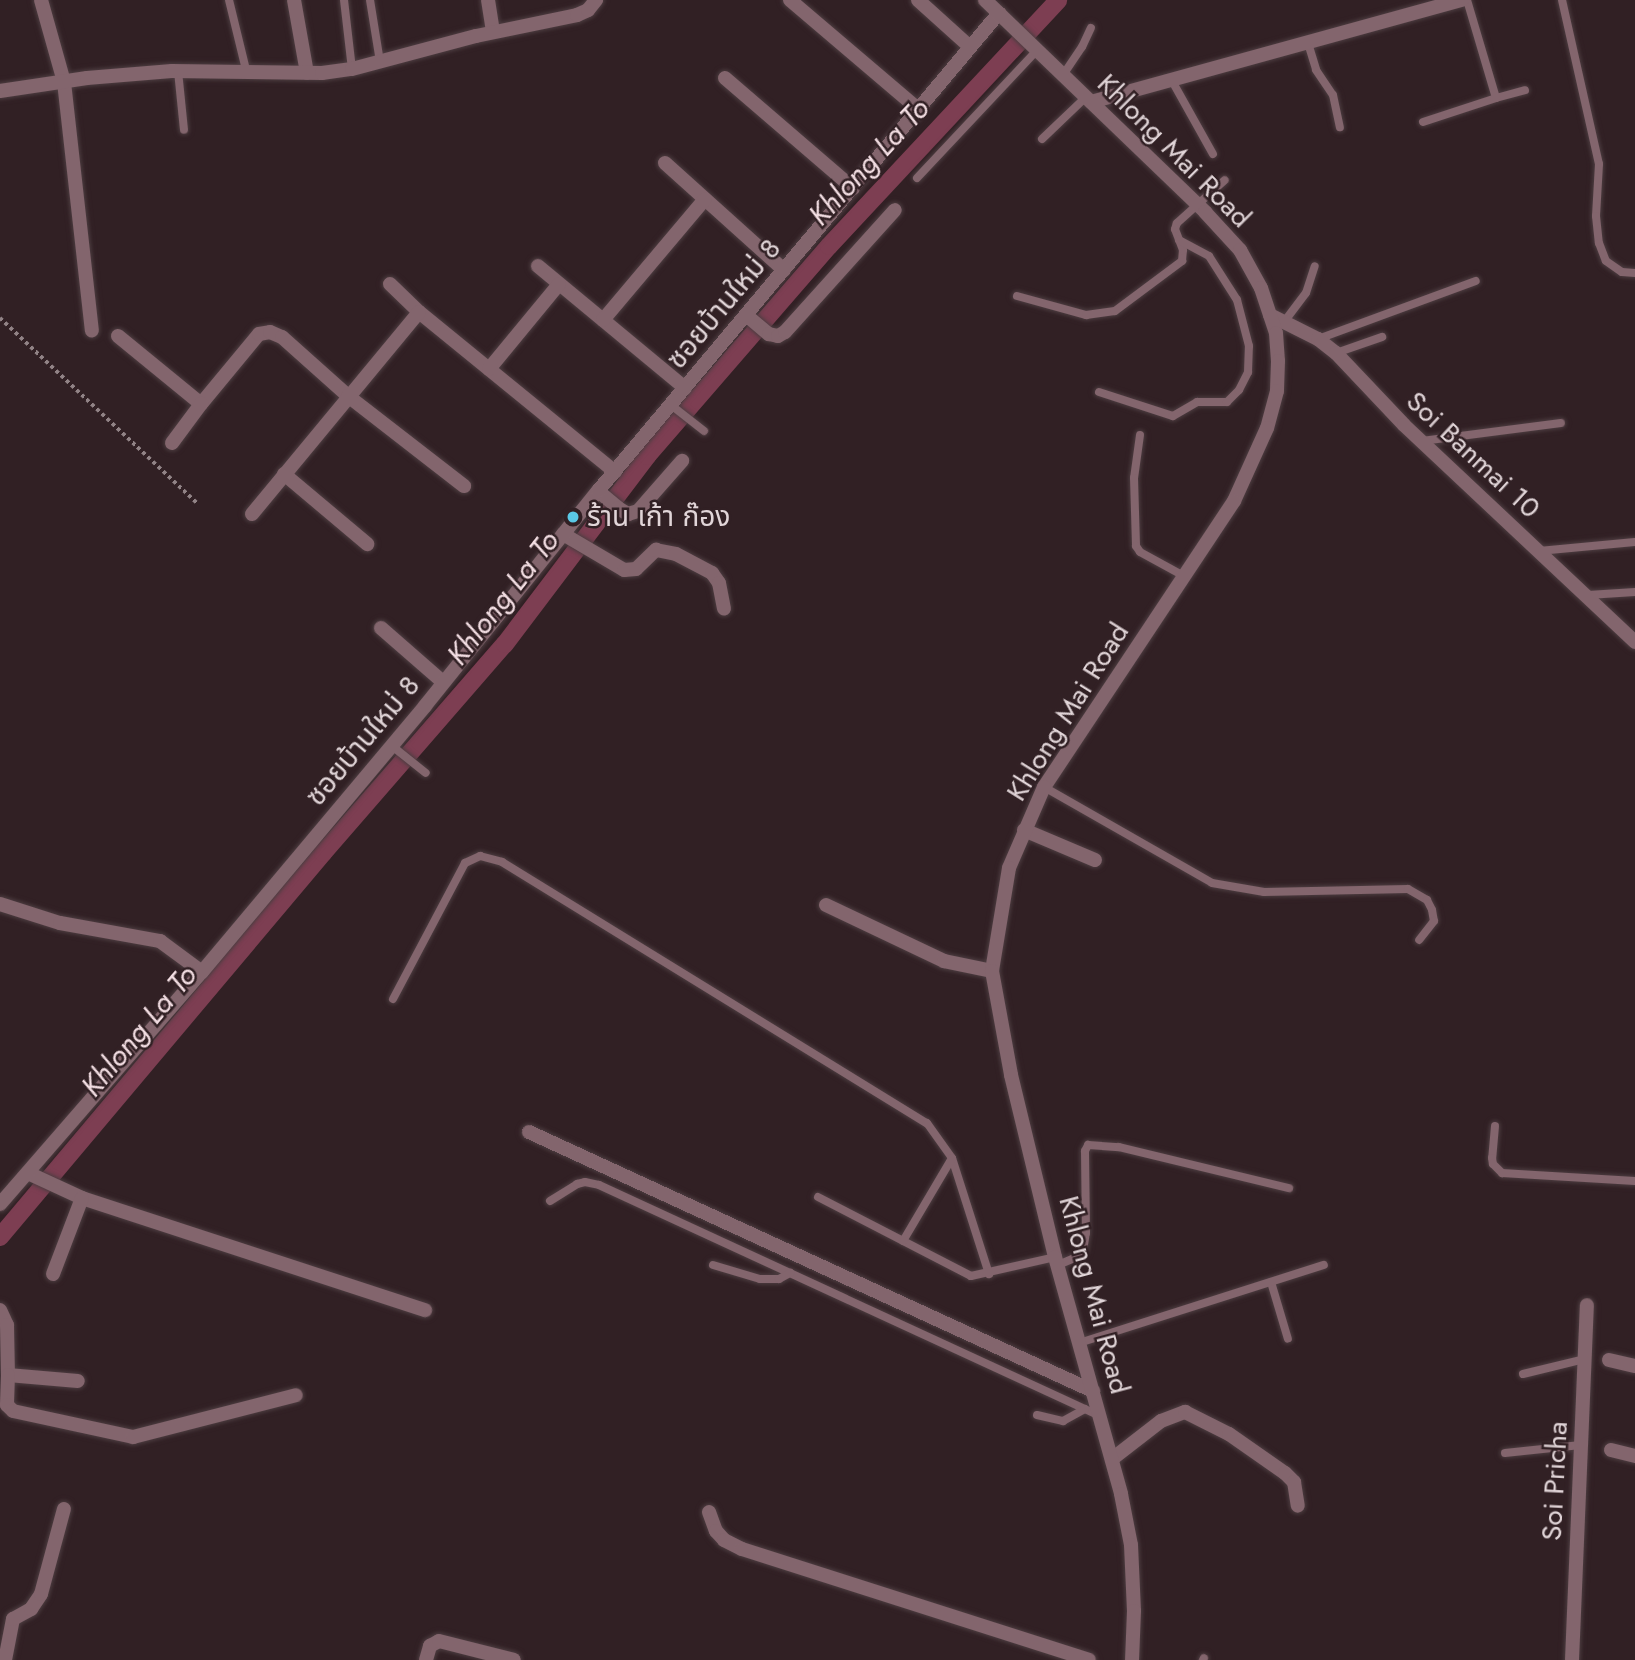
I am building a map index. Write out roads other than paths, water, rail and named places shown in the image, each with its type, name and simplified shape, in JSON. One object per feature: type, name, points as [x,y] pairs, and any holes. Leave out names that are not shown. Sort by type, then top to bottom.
[{"type":"street","points":[[41,0],[64,82],[92,330]]},
{"type":"street","points":[[294,0],[307,73]]},
{"type":"street","points":[[488,0],[493,32]]},
{"type":"street","points":[[0,91],[178,71],[307,73],[352,69],[493,32],[577,15],[588,10],[596,0]]},
{"type":"street","points":[[790,0],[916,108]]},
{"type":"street","points":[[918,0],[970,47]]},
{"type":"street","name":"Khlong Mai Road","points":[[985,0],[1199,206],[1240,250],[1261,288],[1270,315],[1278,361],[1277,391],[1267,428],[1234,501],[1044,787],[1009,868],[992,971],[1011,1075],[1056,1261],[1101,1416],[1131,1545],[1134,1611],[1132,1660]]},
{"type":"street","points":[[1089,99],[1462,0]]},
{"type":"street","name":"ซอยบ้านใหม่ 8","points":[[0,1204],[396,749],[443,682],[569,537],[607,499],[615,472],[675,408],[685,388],[751,319],[784,270],[916,108],[999,13]]},
{"type":"street","points":[[725,78],[853,188]]},
{"type":"street","points":[[665,163],[784,270]]},
{"type":"street","points":[[603,320],[705,199]]},
{"type":"street","points":[[751,319],[769,334],[778,336],[785,332],[895,210]]},
{"type":"street","points":[[538,266],[685,388]]},
{"type":"street","points":[[390,284],[419,312],[615,472]]},
{"type":"street","points":[[489,369],[559,284]]},
{"type":"street","points":[[252,514],[419,312]]},
{"type":"street","name":"Soi Banmai 10","points":[[1270,315],[1318,339],[1336,353],[1422,441],[1635,642]]},
{"type":"street","points":[[172,443],[259,334],[270,332],[282,337],[348,396],[464,486]]},
{"type":"street","points":[[118,336],[201,404]]},
{"type":"street","points":[[607,499],[628,514],[638,512],[682,461]]},
{"type":"street","points":[[284,474],[367,544]]},
{"type":"street","points":[[569,537],[624,570],[636,569],[656,550],[676,555],[712,573],[719,583],[724,609]]},
{"type":"street","points":[[381,628],[443,682]]},
{"type":"street","points":[[1024,830],[1095,860]]},
{"type":"street","points":[[0,904],[60,923],[160,942],[202,972]]},
{"type":"street","points":[[826,905],[944,961],[992,971]]},
{"type":"street","points":[[529,1132],[1093,1391]]},
{"type":"street","points":[[28,1173],[82,1198],[425,1310]]},
{"type":"street","points":[[53,1274],[82,1198]]},
{"type":"street","name":"Soi Pricha","points":[[1572,1660],[1587,1305]]},
{"type":"street","points":[[0,1310],[7,1325],[7,1405],[13,1410],[133,1437],[296,1395]]},
{"type":"street","points":[[1609,1360],[1635,1366]]},
{"type":"street","points":[[8,1375],[78,1381]]},
{"type":"street","points":[[1112,1459],[1161,1421],[1185,1412],[1229,1434],[1285,1473],[1294,1482],[1298,1506]]},
{"type":"street","points":[[1611,1450],[1635,1457]]},
{"type":"street","points":[[5,1660],[13,1619],[31,1609],[41,1594],[64,1509]]},
{"type":"street","points":[[709,1512],[716,1531],[724,1540],[742,1549],[1089,1660]]},
{"type":"street","points":[[426,1660],[430,1646],[439,1642],[514,1660]]},
{"type":"lane","points":[[229,0],[246,70]]},
{"type":"lane","points":[[344,0],[352,69]]},
{"type":"lane","points":[[370,0],[380,62]]},
{"type":"lane","points":[[1467,0],[1496,98]]},
{"type":"lane","points":[[1562,0],[1599,164],[1596,216],[1599,243],[1606,261],[1622,272],[1635,273]]},
{"type":"lane","points":[[1063,75],[1091,28]]},
{"type":"lane","points":[[1308,43],[1316,70],[1332,95],[1339,127]]},
{"type":"lane","points":[[917,178],[1034,47]]},
{"type":"lane","points":[[178,71],[184,130]]},
{"type":"lane","points":[[1171,79],[1213,154]]},
{"type":"lane","points":[[1423,122],[1525,90]]},
{"type":"lane","points":[[1042,139],[1089,99]]},
{"type":"lane","points":[[1017,296],[1086,316],[1115,311],[1182,261],[1184,256],[1175,229],[1177,223],[1225,180]]},
{"type":"lane","points":[[1099,392],[1173,416],[1197,402],[1227,402],[1239,390],[1248,372],[1248,346],[1237,300],[1209,256],[1179,240]]},
{"type":"lane","points":[[1284,322],[1306,293],[1315,265]]},
{"type":"lane","points":[[1318,339],[1476,281]]},
{"type":"lane","points":[[1336,353],[1382,337]]},
{"type":"lane","points":[[675,408],[704,431]]},
{"type":"lane","points":[[1422,441],[1561,423]]},
{"type":"lane","points":[[1140,435],[1133,478],[1136,546],[1140,552],[1184,576]]},
{"type":"lane","points":[[1539,551],[1635,542]]},
{"type":"lane","points":[[1588,595],[1635,592]]},
{"type":"lane","points":[[396,749],[426,773]]},
{"type":"lane","points":[[1044,787],[1212,883],[1264,892],[1408,889],[1418,893],[1427,900],[1434,921],[1419,940]]},
{"type":"lane","points":[[393,999],[465,863],[480,856],[502,862],[926,1123],[952,1158],[989,1274]]},
{"type":"lane","points":[[1495,1126],[1492,1158],[1493,1164],[1502,1173],[1635,1181]]},
{"type":"lane","points":[[818,1197],[971,1276],[1079,1256],[1083,1251],[1086,1233],[1085,1151],[1088,1145],[1119,1147],[1289,1188]]},
{"type":"lane","points":[[903,1241],[952,1158]]},
{"type":"lane","points":[[550,1202],[577,1184],[586,1182],[599,1185],[1101,1416]]},
{"type":"lane","points":[[713,1265],[760,1279],[779,1279],[790,1273]]},
{"type":"lane","points":[[1079,1343],[1324,1265]]},
{"type":"lane","points":[[1271,1282],[1288,1339]]},
{"type":"lane","points":[[1523,1374],[1585,1359]]},
{"type":"lane","points":[[1038,1415],[1063,1421],[1085,1409]]},
{"type":"lane","points":[[1505,1453],[1581,1445]]},
{"type":"waterway","name":"Khlong La To","points":[[0,1237],[323,853],[505,644],[647,456],[829,246],[1058,0]]},
{"type":"place","name":"ร้าน เก้า ก๊อง","points":[[573,517]]}]
